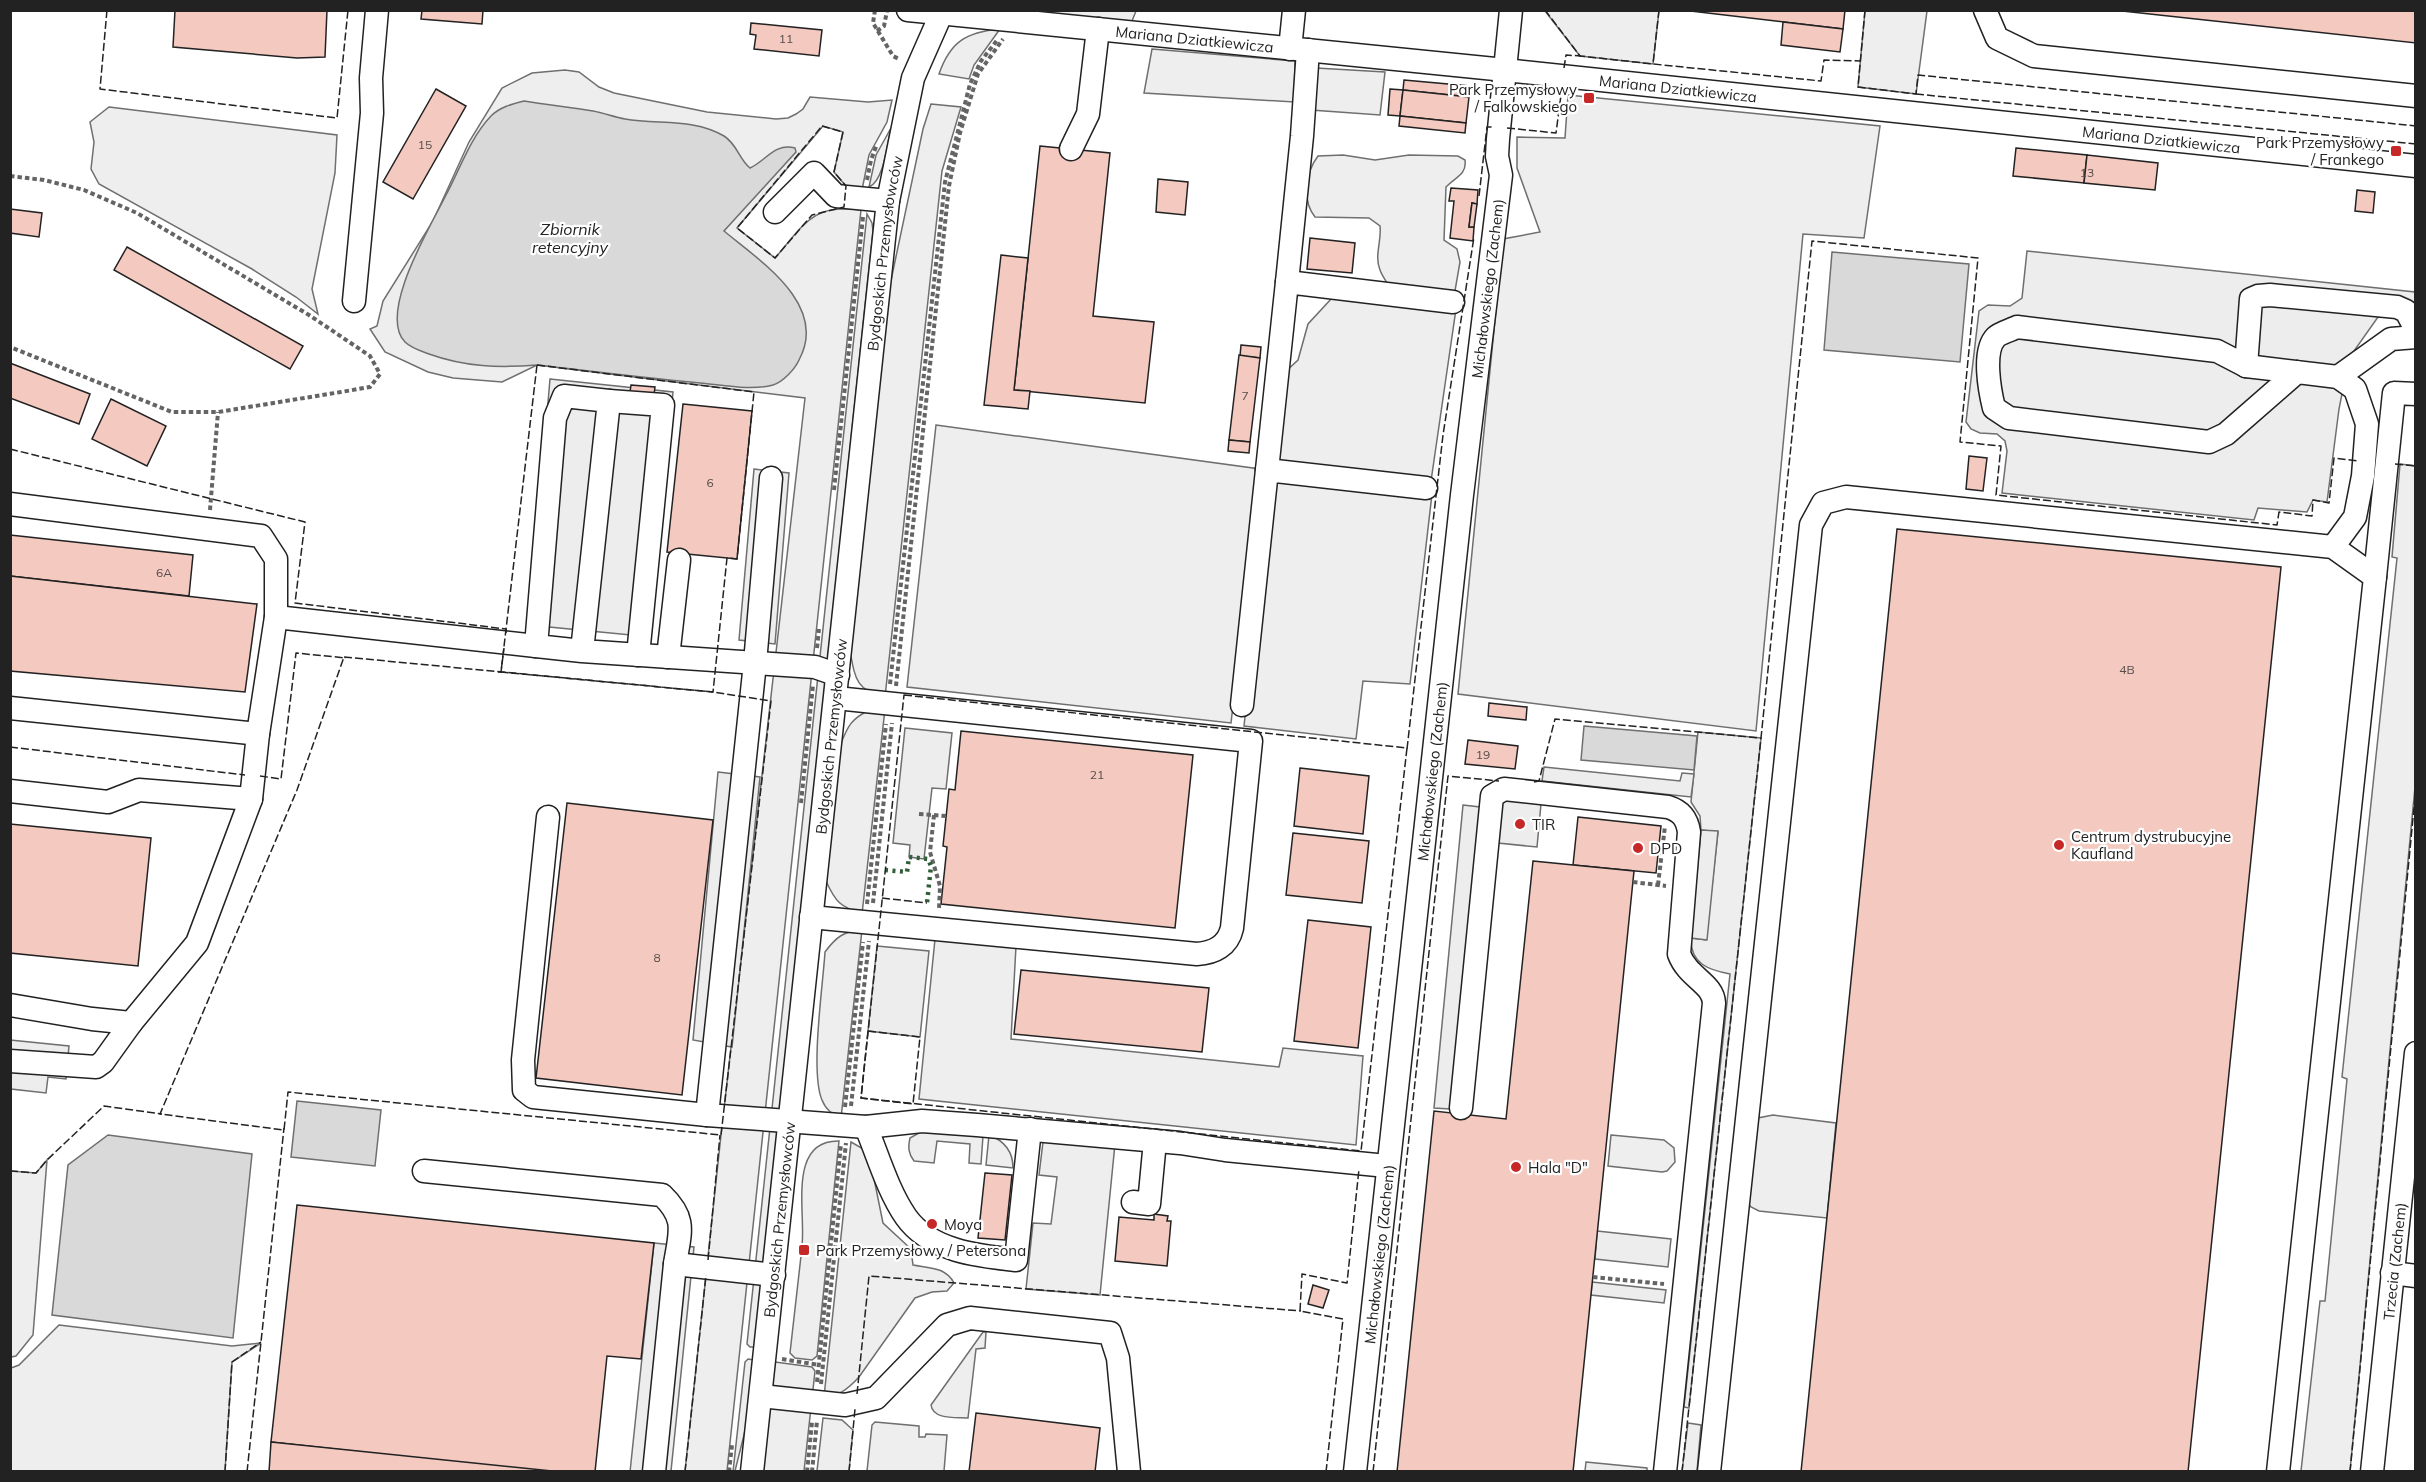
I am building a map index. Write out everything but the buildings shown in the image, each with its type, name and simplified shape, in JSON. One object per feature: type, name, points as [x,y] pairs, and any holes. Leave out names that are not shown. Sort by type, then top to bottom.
[{"type":"street","points":[[354,301],[372,113],[370,78],[377,10]]},
{"type":"street","name":"Mariana Dziatkiewicza","points":[[908,10],[2415,166]]},
{"type":"street","points":[[1242,705],[1302,136],[1299,50],[1294,10]]},
{"type":"street","name":"Michałowskiego (Zachem)","points":[[1355,1472],[1463,483],[1501,176],[1497,156],[1512,10]]},
{"type":"street","points":[[1985,10],[1997,38],[2034,56],[2415,96]]},
{"type":"street","name":"Bydgoskich Przemysłowców","points":[[752,1472],[888,201],[913,78],[942,12]]},
{"type":"street","points":[[1071,149],[1088,114],[1098,29]]},
{"type":"street","points":[[776,212],[814,173],[836,196],[888,201]]},
{"type":"street","points":[[1287,282],[1453,302]]},
{"type":"street","points":[[2246,366],[2251,299],[2258,296],[2270,295],[2397,307],[2406,311],[2415,330]]},
{"type":"street","points":[[2278,1472],[2375,577],[2404,394],[2297,372],[2246,366],[2217,351],[2018,327],[1996,337],[1991,346],[1988,384],[1994,408],[2009,418],[2209,442],[2226,434],[2297,372]]},
{"type":"street","points":[[2347,383],[2391,339],[2415,337]]},
{"type":"street","points":[[2333,547],[2355,517],[2363,476],[2367,424],[2347,383]]},
{"type":"street","points":[[536,646],[555,418],[564,396],[663,405],[638,654]]},
{"type":"street","points":[[582,651],[609,400]]},
{"type":"street","points":[[1267,470],[1426,489]]},
{"type":"street","points":[[707,1115],[755,663],[771,478]]},
{"type":"street","points":[[1709,1472],[1810,525],[1823,503],[1846,497],[2333,547],[2375,577]]},
{"type":"street","points":[[10,504],[261,536],[276,559],[276,617],[258,734],[251,800],[197,943],[131,1023],[103,1062],[96,1067],[10,1061]]},
{"type":"street","points":[[668,657],[679,560]]},
{"type":"street","points":[[276,617],[582,651],[815,667],[838,675]]},
{"type":"street","points":[[811,916],[1197,954],[1209,953],[1220,948],[1229,939],[1232,928],[1251,741],[836,698]]},
{"type":"street","points":[[10,708],[258,734]]},
{"type":"street","points":[[10,791],[108,802],[139,789],[251,800]]},
{"type":"street","points":[[1461,1108],[1492,796],[1504,789],[1668,807],[1680,812],[1685,818],[1689,832],[1679,954],[1686,970],[1712,993],[1714,1004],[1665,1472]]},
{"type":"street","points":[[548,817],[523,1060],[524,1090],[533,1097],[789,1122],[853,1126],[922,1121],[1029,1129],[1387,1166]]},
{"type":"street","points":[[10,1005],[131,1023]]},
{"type":"street","name":"Trzecia (Zachem)","points":[[2372,1472],[2392,1273],[2411,1137],[2415,1053]]},
{"type":"street","points":[[853,1126],[906,1218],[928,1238],[958,1251],[983,1257],[1016,1260],[1029,1129]]},
{"type":"street","points":[[1133,1202],[1149,1204],[1155,1141]]},
{"type":"street","points":[[424,1171],[662,1194],[675,1207],[681,1226],[675,1264],[654,1472]]},
{"type":"street","points":[[675,1264],[774,1275]]},
{"type":"street","points":[[2392,1273],[2415,1276]]},
{"type":"street","points":[[761,1396],[845,1405],[876,1398],[947,1325],[970,1318],[1110,1333],[1118,1358],[1129,1472]]},
{"type":"path","points":[[877,31],[884,26],[887,10]]},
{"type":"path","points":[[809,1472],[853,1126],[868,922],[949,186],[960,133],[978,74],[1010,30],[1008,20]]},
{"type":"path","points":[[10,176],[44,180],[84,190],[137,213],[309,315],[370,356],[380,374],[369,387],[218,412],[172,412],[10,347]]},
{"type":"path","points":[[209,529],[218,412]]},
{"type":"path","points":[[920,814],[946,816]]},
{"type":"path","points":[[934,815],[930,852],[941,890],[936,929]]},
{"type":"path","points":[[1657,822],[1665,823],[1658,885]]},
{"type":"path","points":[[1593,1277],[1684,1286]]},
{"type":"shaded area","points":[[1022,10],[1136,11],[1132,21],[1021,13]]},
{"type":"shaded area","points":[[1545,11],[1659,11],[1653,64],[1580,56]]},
{"type":"shaded area","points":[[1865,11],[1927,11],[1916,94],[1858,87]]},
{"type":"shaded area","points":[[1000,29],[974,65],[969,79],[939,74],[954,46],[969,36]]},
{"type":"shaded area","points":[[1152,49],[1295,61],[1294,102],[1144,93]]},
{"type":"shaded area","points":[[1316,68],[1385,72],[1380,115],[1311,110]]},
{"type":"shaded area","points":[[565,70],[579,72],[599,87],[614,93],[707,112],[776,119],[788,118],[796,114],[803,109],[810,97],[868,102],[892,100],[887,122],[869,155],[862,190],[846,186],[834,172],[843,132],[823,126],[737,228],[775,258],[802,226],[820,213],[844,209],[861,210],[727,1471],[685,1471],[805,398],[537,365],[502,382],[453,378],[428,372],[385,352],[370,329],[377,326],[383,301],[433,221],[469,142],[502,88],[532,73]]},
{"type":"shaded area","points":[[1568,95],[1880,126],[1864,238],[1803,234],[1756,731],[1458,694],[1503,239],[1540,232],[1517,168],[1517,137],[1565,138]]},
{"type":"shaded area","points":[[931,104],[961,107],[942,171],[885,697],[868,691],[858,682],[850,651],[890,285],[923,129]]},
{"type":"shaded area","points":[[109,107],[337,135],[335,173],[312,289],[318,314],[252,269],[99,184],[91,169],[94,142],[90,122]]},
{"type":"shaded area","points":[[891,128],[881,170],[878,178],[869,187],[876,155]]},
{"type":"shaded area","points":[[1343,155],[1375,160],[1409,155],[1458,156],[1465,160],[1462,172],[1446,187],[1444,240],[1457,249],[1460,262],[1455,291],[1444,295],[1390,288],[1378,265],[1380,226],[1369,218],[1315,217],[1307,195],[1310,170],[1318,156]]},
{"type":"shaded area","points":[[867,214],[873,231],[755,1347],[750,1347],[747,1344]]},
{"type":"shaded area","points":[[2027,251],[2415,292],[2415,318],[2378,317],[2349,358],[2339,409],[2327,502],[2313,500],[2307,512],[2258,508],[2254,520],[2002,493],[2007,451],[2005,441],[1997,434],[1980,433],[1971,429],[1966,422],[1979,311],[1988,305],[2010,306],[2022,298]]},
{"type":"shaded area","points":[[1332,298],[1456,309],[1431,481],[1276,465],[1284,373],[1298,360],[1308,324]]},
{"type":"shaded area","points":[[550,379],[673,392],[651,637],[529,625]]},
{"type":"shaded area","points":[[936,425],[1260,469],[1231,723],[907,687]]},
{"type":"shaded area","points":[[2400,464],[2416,466],[2415,787],[2350,1471],[2301,1471],[2320,1301],[2325,1301],[2347,1079],[2342,1077],[2397,558],[2392,557]]},
{"type":"shaded area","points":[[754,469],[789,473],[775,644],[739,640]]},
{"type":"shaded area","points":[[1271,479],[1432,494],[1410,684],[1363,681],[1356,739],[1244,726]]},
{"type":"shaded area","points":[[871,709],[885,709],[862,914],[840,903],[826,881],[840,746],[851,723]]},
{"type":"shaded area","points":[[905,728],[952,733],[946,789],[932,788],[924,859],[909,857],[910,845],[893,843]]},
{"type":"shaded area","points":[[1698,732],[1761,738],[1689,1408],[1684,1407],[1730,974],[1702,964],[1697,960],[1692,947],[1691,938],[1706,940],[1718,832],[1701,830],[1700,816],[1691,802]]},
{"type":"shaded area","points":[[1544,767],[1680,781],[1682,773],[1694,774],[1691,797],[1542,781]]},
{"type":"shaded area","points":[[718,772],[760,777],[732,1047],[693,1040]]},
{"type":"shaded area","name":"TIR","points":[[1502,800],[1541,804],[1537,847],[1498,843]]},
{"type":"shaded area","points":[[1463,805],[1480,807],[1450,1109],[1434,1108]]},
{"type":"shaded area","points":[[1701,830],[1718,831],[1707,940],[1691,938]]},
{"type":"shaded area","points":[[862,930],[841,1118],[832,1113],[822,1100],[817,1070],[825,952],[841,936]]},
{"type":"shaded area","points":[[935,939],[1016,946],[1011,1039],[1279,1067],[1283,1048],[1363,1056],[1356,1145],[919,1099]]},
{"type":"shaded area","points":[[877,946],[929,951],[920,1037],[868,1031]]},
{"type":"shaded area","points":[[10,1040],[69,1046],[66,1079],[48,1077],[46,1093],[11,1089]]},
{"type":"shaded area","points":[[1773,1115],[1836,1123],[1827,1218],[1759,1211],[1747,1202],[1758,1118]]},
{"type":"shaded area","points":[[924,1130],[983,1136],[981,1164],[969,1163],[970,1144],[937,1141],[934,1163],[914,1161],[909,1150],[910,1138]]},
{"type":"shaded area","points":[[989,1135],[1000,1140],[1007,1147],[1013,1168],[986,1165]]},
{"type":"shaded area","points":[[1611,1135],[1664,1140],[1674,1148],[1675,1162],[1667,1171],[1662,1172],[1608,1166]]},
{"type":"shaded area","points":[[839,1141],[817,1356],[812,1360],[795,1358],[790,1353],[801,1256],[806,1256],[808,1245],[802,1245],[802,1181],[805,1165],[812,1152],[823,1144]]},
{"type":"shaded area","points":[[851,1142],[865,1150],[872,1169],[883,1223],[911,1249],[913,1265],[942,1271],[954,1283],[947,1291],[932,1292],[915,1298],[859,1377],[839,1394],[824,1397]]},
{"type":"shaded area","points":[[1043,1142],[1115,1144],[1100,1295],[1026,1289],[1033,1223],[1051,1224],[1057,1177],[1039,1175]]},
{"type":"shaded area","points":[[47,1160],[33,1335],[16,1356],[11,1357],[11,1171],[36,1173]]},
{"type":"shaded area","points":[[1597,1231],[1671,1239],[1668,1267],[1595,1259]]},
{"type":"shaded area","points":[[654,1243],[694,1247],[671,1471],[630,1472]]},
{"type":"shaded area","points":[[1592,1282],[1666,1290],[1664,1303],[1591,1295]]},
{"type":"shaded area","points":[[59,1325],[232,1346],[261,1343],[232,1362],[225,1471],[11,1471],[11,1368],[19,1365]]},
{"type":"shaded area","points":[[983,1332],[986,1332],[985,1348],[976,1349],[968,1418],[946,1417],[936,1413],[931,1405]]},
{"type":"shaded area","points":[[748,1359],[754,1360],[746,1427],[733,1472],[745,1362]]},
{"type":"shaded area","points":[[775,1362],[812,1367],[815,1371],[804,1471],[763,1472]]},
{"type":"shaded area","points":[[823,1418],[842,1420],[853,1430],[849,1471],[817,1471]]},
{"type":"shaded area","points":[[875,1422],[919,1426],[919,1437],[925,1437],[926,1434],[947,1435],[944,1471],[867,1471],[872,1425]]},
{"type":"shaded area","points":[[1688,1423],[1701,1425],[1697,1471],[1682,1471]]},
{"type":"shaded area","points":[[1586,1462],[1647,1468],[1647,1471],[1585,1471]]},
{"type":"water","name":"Zbiornik retencyjny","points":[[524,101],[593,111],[625,119],[688,124],[712,130],[728,139],[750,168],[776,150],[795,148],[796,152],[724,231],[771,270],[798,303],[805,321],[806,340],[799,360],[788,375],[773,385],[746,388],[537,365],[482,366],[442,358],[416,349],[405,342],[398,329],[398,311],[402,290],[419,247],[471,144],[484,125],[498,110]]},
{"type":"water","points":[[1832,252],[1969,264],[1960,362],[1824,350]]},
{"type":"water","points":[[1584,726],[1697,736],[1694,770],[1581,760]]},
{"type":"water","points":[[297,1101],[381,1110],[375,1166],[291,1157]]},
{"type":"water","points":[[108,1135],[252,1154],[233,1338],[52,1315],[68,1165]]},
{"type":"hedge","points":[[885,870],[907,872],[909,857],[928,859],[931,866],[927,903]]},
{"type":"fence","points":[[107,10],[100,89],[337,118],[348,10]]},
{"type":"fence","points":[[1545,10],[1580,56],[1653,64]]},
{"type":"fence","points":[[1659,10],[1653,64],[1821,81],[1824,60],[1861,61]]},
{"type":"fence","points":[[1865,10],[1858,87],[1916,94],[1918,75],[2416,126]]},
{"type":"fence","points":[[1564,68],[1566,55],[1581,56]]},
{"type":"fence","points":[[1916,94],[2416,144]]},
{"type":"fence","points":[[1507,128],[1556,133],[1561,95]]},
{"type":"fence","points":[[822,126],[843,132],[834,172],[846,186],[844,207],[812,215],[775,258],[737,228],[822,126]]},
{"type":"fence","points":[[1479,196],[1487,127],[1492,127]]},
{"type":"fence","points":[[1407,749],[1443,435],[1474,237]]},
{"type":"fence","points":[[1534,782],[1539,781],[1555,719],[1761,738],[1812,241],[1978,258],[1960,442],[2001,446],[1996,495],[2277,525],[2279,512],[2312,516],[2313,500],[2329,503],[2334,458],[2359,461]]},
{"type":"fence","points":[[537,365],[754,392],[737,559],[727,558],[713,692],[501,672],[537,365]]},
{"type":"fence","points":[[10,449],[305,522],[295,603],[506,629],[506,636]]},
{"type":"fence","points":[[2395,464],[2416,466]]},
{"type":"fence","points":[[498,672],[501,672],[504,648]]},
{"type":"fence","points":[[260,776],[281,779],[296,653],[346,658]]},
{"type":"fence","points":[[344,657],[713,692],[771,701],[721,1135],[288,1092],[284,1130],[160,1114],[297,790],[344,657]]},
{"type":"fence","points":[[904,695],[1407,748],[1361,1151],[861,1098],[904,695]]},
{"type":"fence","points":[[1682,1472],[1761,738]]},
{"type":"fence","points":[[10,747],[245,775]]},
{"type":"fence","points":[[1373,1472],[1448,776],[1499,781]]},
{"type":"fence","points":[[2350,1472],[2416,787]]},
{"type":"fence","points":[[882,898],[927,903]]},
{"type":"fence","points":[[868,1031],[920,1037],[913,1104],[861,1098],[868,1031]]},
{"type":"fence","points":[[10,1171],[36,1173],[104,1106],[162,1114]]},
{"type":"fence","points":[[247,1472],[284,1128]]},
{"type":"fence","points":[[708,1260],[720,1135]]},
{"type":"fence","points":[[1326,1472],[1343,1319],[1300,1311],[1302,1274],[1347,1283],[1359,1169]]},
{"type":"fence","points":[[685,1472],[706,1275]]},
{"type":"fence","points":[[857,1394],[869,1276],[1301,1311]]},
{"type":"fence","points":[[225,1472],[232,1362],[261,1342]]},
{"type":"fence","points":[[849,1472],[855,1409]]},
{"type":"place","name":"Park Przemysłowy / Falkowskiego","points":[[1589,98]]},
{"type":"place","name":"Park Przemysłowy / Frankego","points":[[2396,151]]},
{"type":"place","name":"TIR","points":[[1520,824]]},
{"type":"place","name":"Centrum dystrubucyjne Kaufland","points":[[2059,845]]},
{"type":"place","name":"DPD","points":[[1638,848]]},
{"type":"place","name":"Hala \"D\"","points":[[1516,1167]]},
{"type":"place","name":"Moya","points":[[932,1224]]},
{"type":"place","name":"Park Przemysłowy / Petersona","points":[[804,1250]]}]
